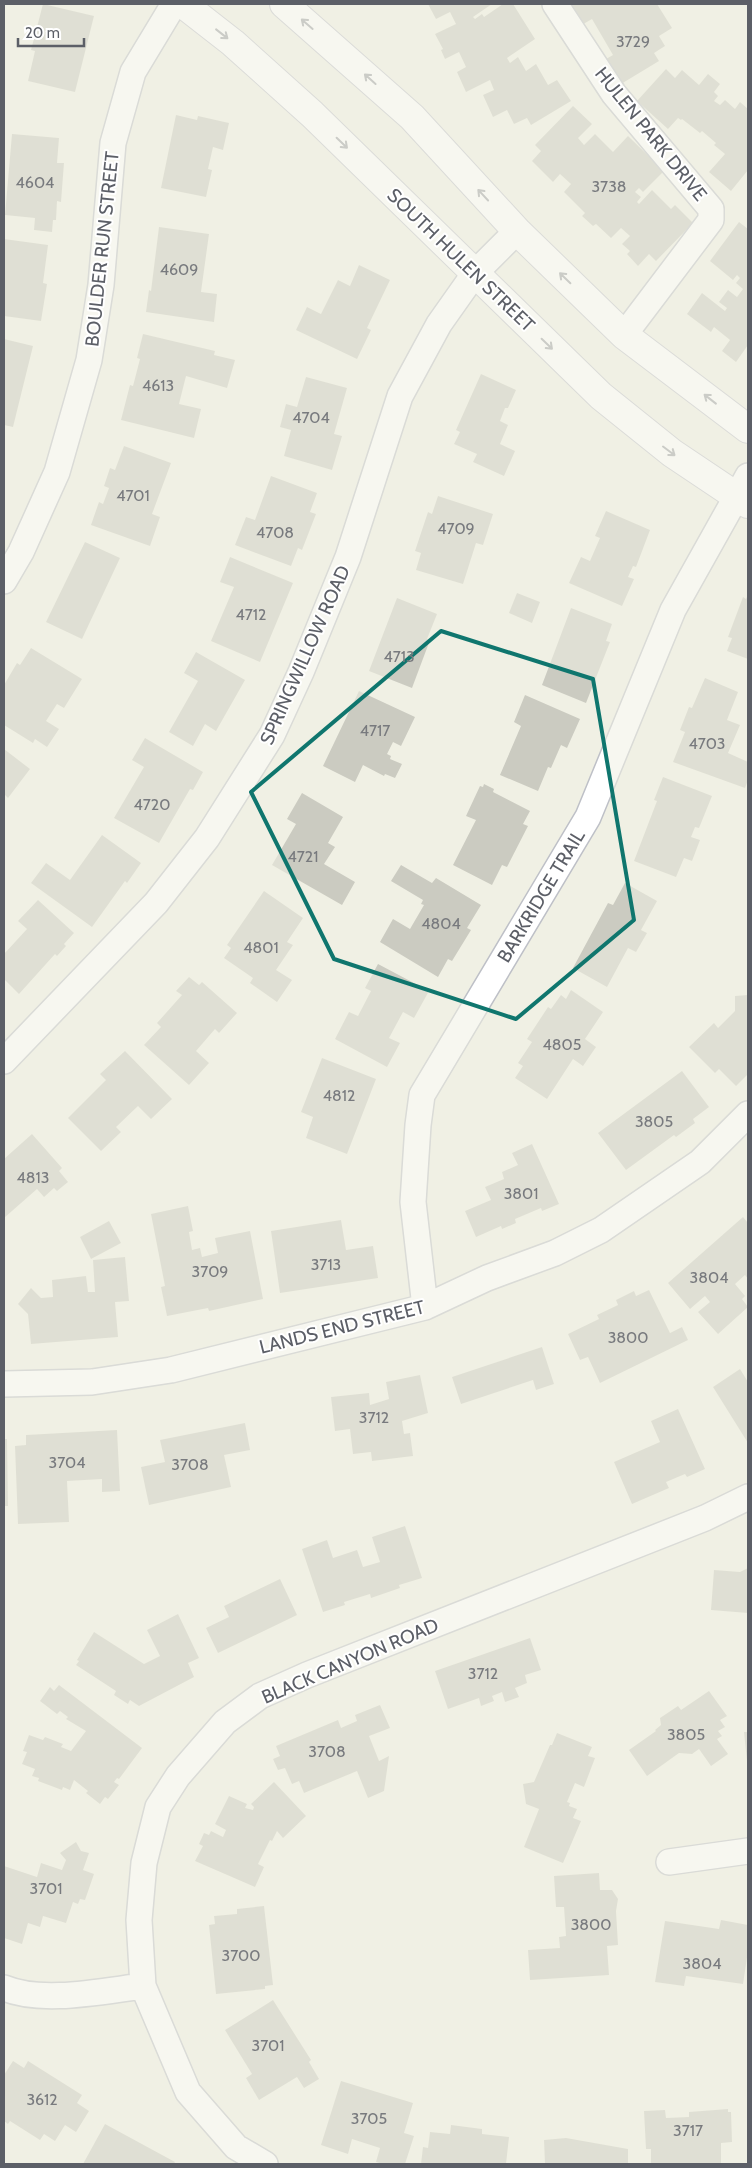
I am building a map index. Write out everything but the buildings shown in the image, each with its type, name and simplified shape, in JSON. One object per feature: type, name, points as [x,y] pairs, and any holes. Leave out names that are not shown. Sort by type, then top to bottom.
[{"type":"main road","name":"SOUTH HULEN STREET","points":[[183,4],[233,43],[312,114],[601,396],[672,453],[744,492]]},
{"type":"main road","points":[[284,4],[412,117],[517,231],[624,335],[748,429]]},
{"type":"street","name":"BOULDER RUN STREET","points":[[4,581],[21,552],[57,472],[89,360],[101,285],[113,143],[133,72],[174,4]]},
{"type":"street","name":"HULEN PARK DRIVE","points":[[555,4],[614,94],[711,209],[712,220],[624,335]]},
{"type":"street","name":"SPRINGWILLOW ROAD","points":[[4,1061],[156,903],[206,838],[272,735],[302,672],[348,557],[400,396],[439,324],[475,273],[517,231]]},
{"type":"street","name":"BARKRIDGE TRAIL","points":[[425,1307],[413,1202],[416,1142],[422,1095],[588,817],[673,610],[744,492]]},
{"type":"street","name":"LANDS END STREET","points":[[4,1384],[92,1382],[171,1370],[425,1307],[487,1278],[555,1253],[601,1230],[700,1162],[748,1114]]},
{"type":"street","name":"BLACK CANYON ROAD","points":[[143,1986],[140,1911],[144,1862],[158,1806],[178,1776],[225,1722],[260,1696],[307,1675],[705,1518],[748,1498]]},
{"type":"street","points":[[669,1862],[748,1851]]},
{"type":"street","points":[[4,1988],[11,1991],[56,1996],[143,1986],[188,2092],[236,2147],[265,2164]]},
{"type":"highlighted area","points":[[441,631],[593,679],[634,920],[516,1019],[334,959],[251,792]]}]
